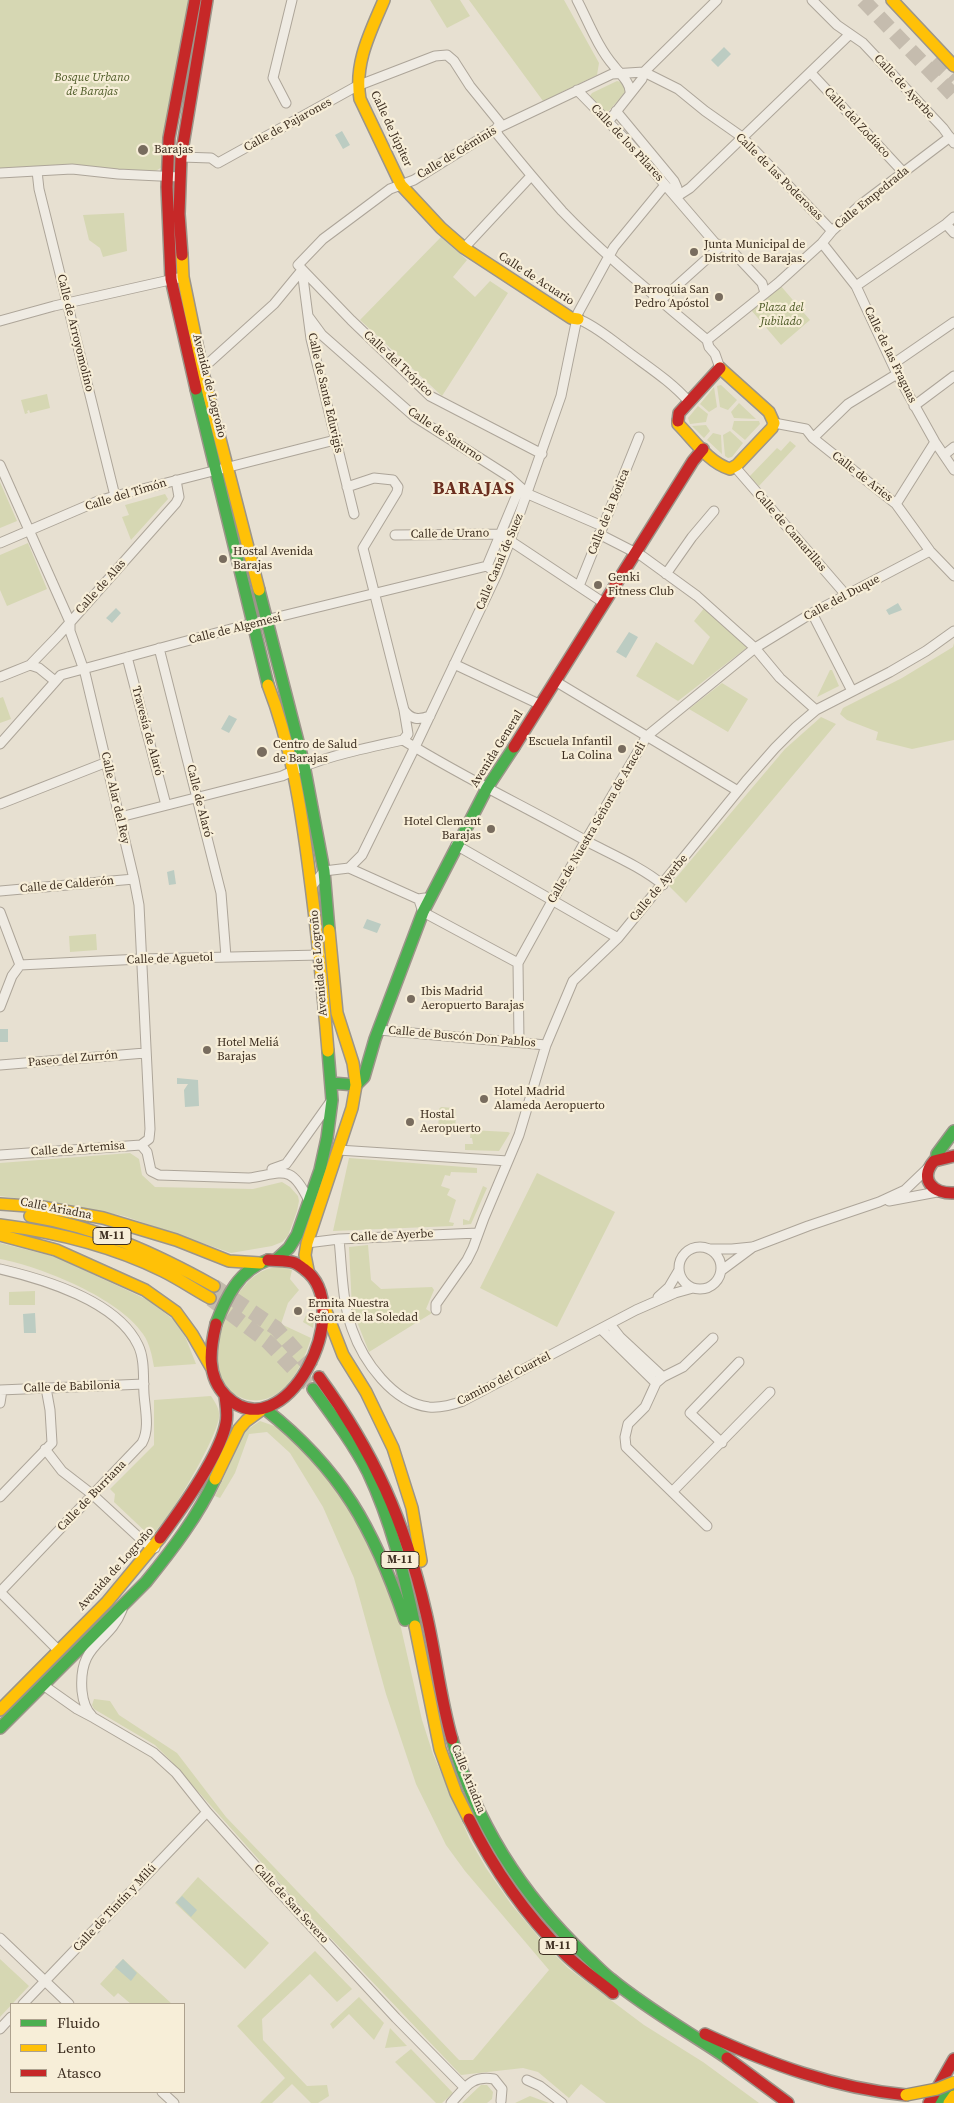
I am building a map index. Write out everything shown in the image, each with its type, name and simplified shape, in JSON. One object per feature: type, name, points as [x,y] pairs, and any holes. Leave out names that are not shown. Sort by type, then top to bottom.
[{"type":"main road","name":"Avenida de Logroño","points":[[195,0],[169,138],[174,176],[177,278],[182,334],[266,620],[304,765],[324,870],[337,1013],[351,1058],[356,1085],[353,1106],[307,1243],[305,1256],[308,1270]]},
{"type":"main road","name":"Avenida de Logroño","points":[[207,0],[181,157],[174,176],[180,196],[177,278],[202,369],[254,623],[268,685],[275,703],[293,771],[303,824],[320,955],[332,1100],[324,1153],[298,1235],[289,1248],[276,1260]]},
{"type":"main road","name":"Calle de Júpiter","points":[[384,0],[360,61],[357,86],[360,99],[401,185]]},
{"type":"main road","points":[[892,0],[954,66]]},
{"type":"main road","name":"Calle de Acuario","points":[[401,185],[464,248],[571,318],[578,319]]},
{"type":"main road","points":[[720,368],[768,412],[774,423],[772,428],[735,467],[730,469],[724,467],[703,449],[678,424],[679,413],[720,368]]},
{"type":"main road","name":"Avenida General","points":[[356,1085],[364,1077],[422,912],[487,788],[693,461],[703,449]]},
{"type":"main road","points":[[329,1054],[344,1054],[351,1058]]},
{"type":"main road","points":[[331,1083],[356,1085]]},
{"type":"main road","points":[[954,1131],[932,1163],[929,1183],[937,1192],[954,1193]]},
{"type":"main road","points":[[932,1163],[954,1156]]},
{"type":"main road","points":[[0,1204],[42,1207],[103,1218],[176,1240],[229,1261],[260,1263],[276,1260],[294,1262],[308,1270],[317,1283],[343,1355],[383,1426],[405,1480],[412,1508],[426,1612]]},
{"type":"main road","name":"Calle Ariadna","points":[[0,1212],[67,1222],[98,1231],[166,1259],[214,1286]]},
{"type":"main road","name":"Calle Ariadna","points":[[0,1225],[62,1234],[118,1252],[157,1268],[210,1298]]},
{"type":"main road","points":[[0,1235],[56,1250],[145,1290],[176,1312],[192,1334],[211,1367],[217,1386],[225,1396],[241,1406],[263,1410],[289,1426],[308,1444],[352,1501],[373,1537],[393,1580],[408,1628],[424,1711],[440,1748]]},
{"type":"main road","points":[[211,1367],[213,1333],[220,1311],[236,1282],[260,1263]]},
{"type":"main road","points":[[0,1728],[123,1606],[163,1561],[196,1515],[217,1477],[239,1429],[246,1421],[283,1400],[309,1367],[320,1335],[324,1306]]},
{"type":"main road","name":"Calle Ariadna","points":[[319,1377],[360,1435],[383,1479],[397,1513],[426,1612],[448,1721],[460,1765],[476,1808],[497,1847],[522,1885],[552,1922],[577,1946]]},
{"type":"main road","name":"Calle Ariadna","points":[[313,1389],[337,1422],[367,1471],[397,1546],[440,1748],[456,1793],[487,1856],[538,1925],[566,1955],[610,1990],[745,2082],[772,2103]]},
{"type":"main road","name":"Avenida de Logroño","points":[[0,1710],[113,1595],[155,1548],[188,1500],[209,1462],[225,1426],[227,1415],[225,1396]]},
{"type":"main road","points":[[43,1685],[40,1678],[60,1657],[59,1650]]},
{"type":"main road","points":[[577,1946],[664,2010],[702,2033],[782,2067],[856,2088],[906,2095],[923,2093],[954,2082]]},
{"type":"main road","points":[[577,1946],[609,1978],[752,2075],[788,2103]]},
{"type":"main road","points":[[929,2103],[954,2059]]},
{"type":"main road","points":[[940,2103],[954,2082]]},
{"type":"main road","points":[[949,2103],[954,2096]]},
{"type":"street","points":[[286,103],[273,78],[292,0]]},
{"type":"street","points":[[577,0],[609,59],[620,72],[630,89],[630,93]]},
{"type":"street","points":[[608,122],[642,79],[644,72],[717,0]]},
{"type":"street","name":"Calle de Ayerbe","points":[[812,0],[837,25],[863,43],[952,140]]},
{"type":"street","points":[[676,197],[690,188],[850,34]]},
{"type":"street","name":"Calle de Pajarones","points":[[181,157],[211,158],[218,163],[357,86],[435,56],[447,55],[454,61],[470,86],[500,123],[496,129]]},
{"type":"street","name":"Calle de las Poderosas","points":[[620,72],[630,74],[644,72],[678,89],[705,112],[742,136],[832,231]]},
{"type":"street","name":"Calle de Géminis","points":[[202,369],[274,304],[322,239],[390,189],[414,180],[496,129],[577,90],[620,72]]},
{"type":"street","name":"Calle del Zodíaco","points":[[811,73],[903,172]]},
{"type":"street","name":"Calle de los Pilares","points":[[577,90],[720,247],[733,252],[762,283],[765,292]]},
{"type":"street","name":"Calle de los Pilares","points":[[616,111],[674,180],[677,188],[676,197]]},
{"type":"street","points":[[496,129],[498,135],[531,176],[563,211],[609,256],[707,340],[709,348],[715,354],[720,368]]},
{"type":"street","name":"Calle Empedrada","points":[[707,340],[903,172],[952,140]]},
{"type":"street","points":[[0,173],[72,170],[174,176]]},
{"type":"street","name":"Calle de Arroyomolino","points":[[37,171],[39,189],[115,496]]},
{"type":"street","points":[[464,248],[531,176]]},
{"type":"street","name":"Calle Canal de Suez","points":[[349,868],[362,855],[497,574],[528,494],[562,396],[578,313],[614,247],[665,185]]},
{"type":"street","points":[[856,286],[954,217]]},
{"type":"street","points":[[946,224],[954,233]]},
{"type":"street","name":"Calle de las Fraguas","points":[[822,243],[856,286],[914,406],[954,470]]},
{"type":"street","points":[[661,300],[720,247]]},
{"type":"street","name":"Calle de Santa Eduvigis","points":[[300,267],[311,339],[354,514]]},
{"type":"street","name":"Calle del Trópico","points":[[300,267],[430,396],[542,454]]},
{"type":"street","points":[[0,321],[67,303],[177,278]]},
{"type":"street","name":"Calle de Saturno","points":[[308,316],[322,335],[415,417],[508,476],[528,494],[601,530],[635,554],[642,556],[697,596],[755,648],[780,678],[816,710]]},
{"type":"street","name":"Calle de Acuario","points":[[578,319],[613,341],[654,371],[680,392],[689,402]]},
{"type":"street","points":[[893,364],[954,322]]},
{"type":"street","points":[[813,438],[848,404],[897,374]]},
{"type":"street","points":[[914,406],[954,376]]},
{"type":"street","name":"Calle de Aries","points":[[774,423],[806,429],[813,438],[896,504],[930,551],[954,576]]},
{"type":"street","name":"Calle de la Botica","points":[[579,586],[639,437]]},
{"type":"street","name":"Calle del Timón","points":[[0,543],[98,501],[335,440]]},
{"type":"street","points":[[896,504],[935,442]]},
{"type":"street","points":[[944,455],[954,447]]},
{"type":"street","name":"Calle Alar del Rey","points":[[0,465],[70,622],[70,631],[84,668],[134,879],[139,905],[150,1129],[148,1139],[141,1145]]},
{"type":"street","name":"Calle de Camarillas","points":[[735,467],[846,595]]},
{"type":"street","points":[[120,817],[282,776],[304,765],[404,740],[408,734],[404,710],[363,548],[397,492],[398,487],[393,480],[380,477],[347,487]]},
{"type":"street","name":"Calle de Alas","points":[[30,665],[176,503],[179,497],[176,480]]},
{"type":"street","points":[[497,574],[487,566],[520,487]]},
{"type":"street","points":[[666,574],[692,537],[714,511]]},
{"type":"street","name":"Calle de Urano","points":[[395,535],[500,534],[604,602]]},
{"type":"street","name":"Calle del Duque","points":[[755,648],[812,613],[930,551]]},
{"type":"street","name":"Calle de Algemesí","points":[[0,744],[61,675],[254,623],[375,595],[487,566]]},
{"type":"street","points":[[812,613],[852,691]]},
{"type":"street","name":"Calle de Ayerbe","points":[[436,1310],[436,1304],[467,1260],[519,1135],[546,1045],[573,981],[618,938],[774,748],[816,710],[890,672],[926,651],[954,631]]},
{"type":"street","name":"Calle de Alaró","points":[[159,648],[221,893],[226,957]]},
{"type":"street","name":"Calle de Nuestra Señora de Araceli","points":[[519,1042],[518,963],[586,840],[647,736],[755,648]]},
{"type":"street","name":"Travesía de Alaró","points":[[127,657],[166,805]]},
{"type":"street","points":[[454,664],[541,705]]},
{"type":"street","points":[[0,677],[30,665],[39,668],[55,681]]},
{"type":"street","points":[[555,681],[738,791]]},
{"type":"street","points":[[404,710],[409,717],[421,720],[430,716]]},
{"type":"street","points":[[404,740],[487,788],[586,840],[663,885]]},
{"type":"street","points":[[0,804],[107,762]]},
{"type":"street","points":[[456,845],[618,938]]},
{"type":"street","points":[[312,886],[324,870],[349,868],[419,900],[425,898],[433,891]]},
{"type":"street","name":"Calle de Calderón","points":[[0,891],[134,879]]},
{"type":"street","points":[[419,900],[422,912],[518,963]]},
{"type":"street","points":[[0,912],[20,965],[12,976],[0,1007]]},
{"type":"street","name":"Calle de Aguetol","points":[[20,965],[141,959],[320,955]]},
{"type":"street","name":"Calle de Buscón Don Pablos","points":[[379,1030],[546,1045]]},
{"type":"street","name":"Paseo del Zurrón","points":[[0,1065],[145,1053]]},
{"type":"street","name":"Calle de Artemisa","points":[[256,1177],[286,1164],[332,1100]]},
{"type":"street","name":"Calle de Artemisa","points":[[0,1155],[141,1145],[147,1152],[152,1171],[159,1175],[256,1177],[283,1172],[290,1174],[300,1184],[309,1201]]},
{"type":"street","points":[[338,1150],[508,1161]]},
{"type":"street","points":[[753,1247],[722,1270],[714,1285],[702,1290],[693,1288],[683,1282],[679,1263],[687,1251],[701,1247],[732,1249],[753,1247],[879,1202],[905,1190],[932,1163]]},
{"type":"street","points":[[879,1202],[937,1192]]},
{"type":"street","name":"Calle de Ayerbe","points":[[307,1243],[338,1239],[478,1233]]},
{"type":"street","name":"Camino del Cuartel","points":[[338,1239],[347,1310],[352,1330],[361,1350],[387,1383],[400,1395],[416,1404],[428,1407],[443,1407],[463,1401],[653,1303],[693,1288]]},
{"type":"street","points":[[708,1248],[719,1258],[722,1270]]},
{"type":"street","name":"Calle de Burriana","points":[[0,1269],[31,1276],[73,1291],[115,1318],[130,1333],[138,1345],[142,1360],[145,1437],[142,1443],[0,1592]]},
{"type":"street","name":"Camino del Cuartel","points":[[653,1303],[669,1287],[679,1270]]},
{"type":"street","points":[[606,1327],[659,1380]]},
{"type":"street","points":[[706,1526],[626,1447],[625,1437],[628,1424],[645,1407],[659,1380],[683,1367],[713,1338]]},
{"type":"street","points":[[722,1443],[690,1413],[739,1362]]},
{"type":"street","name":"Calle de Babilonia","points":[[1,1390],[144,1384]]},
{"type":"street","points":[[0,1497],[52,1443],[50,1410],[46,1388]]},
{"type":"street","points":[[0,1403],[1,1390]]},
{"type":"street","points":[[672,1492],[770,1392]]},
{"type":"street","points":[[45,1450],[62,1471],[93,1495],[144,1542],[155,1548]]},
{"type":"street","points":[[0,1592],[59,1650]]},
{"type":"street","points":[[94,1718],[86,1709],[82,1694],[82,1674],[85,1659],[120,1615],[123,1606]]},
{"type":"street","name":"Calle de San Severo","points":[[43,1685],[76,1710],[94,1718],[158,1756],[176,1773],[207,1812],[396,2018],[465,2088]]},
{"type":"street","points":[[59,1697],[82,1694]]},
{"type":"street","name":"Calle de Tintín y Milú","points":[[24,2003],[207,1812]]},
{"type":"street","points":[[0,1938],[68,2003]]},
{"type":"street","points":[[0,2029],[10,2018]]},
{"type":"street","points":[[450,2103],[473,2080],[484,2077],[494,2079],[502,2089],[501,2101]]},
{"type":"street","points":[[527,2080],[540,2086],[562,2103]]},
{"type":"street","points":[[163,2093],[174,2103]]},
{"type":"green space","name":"Bosque Urbano de Barajas","points":[[0,0],[195,0],[167,164],[149,175],[0,173]]},
{"type":"green space","points":[[430,0],[460,0],[470,16],[447,28]]},
{"type":"green space","points":[[469,0],[564,0],[599,63],[597,75],[543,101]]},
{"type":"green space","points":[[617,81],[621,82],[626,91],[607,113],[590,96],[592,93]]},
{"type":"green space","points":[[124,213],[127,251],[103,257],[100,248],[89,240],[83,215]]},
{"type":"green space","points":[[441,237],[467,260],[453,277],[475,297],[490,281],[508,293],[442,396],[360,320]]},
{"type":"green space","name":"Plaza del Jubilado","points":[[780,285],[810,320],[781,345],[751,310]]},
{"type":"green space","points":[[721,385],[737,400],[728,410],[720,407],[717,386]]},
{"type":"green space","points":[[714,387],[717,407],[709,412],[700,404]]},
{"type":"green space","points":[[47,394],[50,408],[30,413],[29,410],[25,414],[21,400]]},
{"type":"green space","points":[[739,403],[756,419],[734,418],[731,412]]},
{"type":"green space","points":[[698,406],[708,414],[706,422],[690,424],[688,418]]},
{"type":"green space","points":[[734,421],[759,421],[760,424],[745,440],[732,429]]},
{"type":"green space","points":[[706,425],[710,431],[704,438],[692,426]]},
{"type":"green space","points":[[730,431],[743,443],[732,457],[728,458],[725,456],[723,435]]},
{"type":"green space","points":[[713,433],[721,435],[722,454],[707,440]]},
{"type":"green space","points":[[790,441],[796,446],[759,486],[749,477],[777,448],[781,451]]},
{"type":"green space","points":[[0,482],[17,521],[0,528]]},
{"type":"green space","points":[[165,494],[168,499],[131,540],[122,517],[129,515],[125,505]]},
{"type":"green space","points":[[28,543],[47,589],[7,606],[0,590],[0,555]]},
{"type":"green space","points":[[705,607],[749,646],[678,701],[636,676],[656,642],[693,665],[710,637],[694,621]]},
{"type":"green space","points":[[954,643],[954,740],[912,749],[876,740],[878,732],[847,720],[840,714],[843,708],[902,678],[953,647]]},
{"type":"green space","points":[[830,670],[832,670],[839,686],[817,697]]},
{"type":"green space","points":[[722,683],[748,699],[728,732],[689,709]]},
{"type":"green space","points":[[3,697],[11,719],[0,723],[0,698]]},
{"type":"green space","points":[[821,717],[836,724],[686,903],[669,886],[785,749]]},
{"type":"green space","points":[[96,934],[97,950],[70,952],[69,936]]},
{"type":"green space","points":[[441,1107],[454,1108],[456,1110],[455,1133],[438,1133],[439,1109]]},
{"type":"green space","points":[[471,1130],[510,1133],[499,1151],[465,1150],[465,1144],[473,1144],[472,1138],[470,1138]]},
{"type":"green space","points":[[130,1153],[139,1159],[142,1175],[155,1187],[253,1189],[282,1182],[290,1187],[298,1196],[299,1201],[288,1236],[282,1242],[272,1246],[231,1253],[124,1216],[62,1204],[0,1196],[0,1163]]},
{"type":"green space","points":[[349,1158],[477,1168],[477,1173],[451,1172],[450,1176],[445,1175],[441,1186],[450,1189],[447,1195],[456,1200],[449,1222],[454,1223],[453,1226],[333,1231]]},
{"type":"green space","points":[[537,1173],[615,1212],[557,1327],[480,1288]]},
{"type":"green space","points":[[483,1186],[487,1188],[471,1224],[463,1225],[463,1219],[469,1221]]},
{"type":"green space","points":[[0,1243],[56,1257],[148,1300],[174,1320],[185,1336],[196,1364],[154,1367],[149,1346],[143,1334],[132,1321],[116,1308],[78,1286],[57,1277],[37,1269],[0,1259]]},
{"type":"green space","points":[[368,1245],[371,1280],[381,1289],[432,1287],[434,1290],[426,1309],[432,1313],[369,1352],[352,1309],[349,1247]]},
{"type":"green space","points":[[281,1267],[292,1270],[290,1279],[299,1290],[288,1303],[281,1324],[311,1338],[297,1371],[282,1390],[262,1400],[250,1400],[237,1396],[229,1390],[221,1378],[218,1366],[219,1340],[232,1303],[247,1283],[267,1269]]},
{"type":"green space","points":[[35,1291],[35,1305],[9,1305],[9,1292]]},
{"type":"green space","points":[[311,1310],[315,1312],[313,1328],[303,1322],[307,1313],[309,1314]]},
{"type":"green space","points":[[211,1396],[219,1411],[219,1417],[210,1442],[179,1499],[158,1529],[150,1536],[114,1502],[115,1494],[110,1489],[154,1445],[154,1400]]},
{"type":"green space","points":[[260,1421],[280,1428],[296,1438],[348,1503],[396,1606],[422,1720],[433,1754],[470,1840],[486,1868],[511,1904],[547,1947],[568,1968],[644,2025],[703,2062],[759,2103],[606,2103],[581,2084],[569,2098],[538,2072],[523,2068],[461,2075],[304,1910],[155,1745],[94,1709],[92,1705],[94,1699],[110,1701],[119,1715],[177,1753],[226,1817],[459,2060],[473,2060],[549,1970],[465,1871],[446,1845],[416,1784],[386,1694],[354,1578],[323,1507],[290,1453],[267,1432],[249,1434],[235,1473],[220,1498],[215,1496],[245,1431]]},
{"type":"green space","points":[[198,1877],[269,1943],[245,1969],[175,1903]]},
{"type":"green space","points":[[315,1951],[352,1989],[337,2002],[310,1974],[262,2019],[263,2040],[307,2086],[327,2085],[329,2096],[318,2103],[311,2103],[292,2084],[272,2103],[260,2103],[285,2078],[237,2026]]},
{"type":"green space","points":[[0,1959],[29,1986],[13,2003],[10,2003],[10,2006],[0,2017]]},
{"type":"green space","points":[[123,1959],[171,2003],[130,2003],[118,1993],[114,1997],[100,1984]]},
{"type":"green space","points":[[359,1997],[384,2023],[374,2040],[349,2014],[333,2029],[330,2024]]},
{"type":"green space","points":[[390,2028],[407,2046],[385,2048]]},
{"type":"green space","points":[[411,2049],[453,2093],[442,2103],[436,2103],[395,2062]]},
{"type":"green space","points":[[481,2085],[487,2085],[493,2092],[492,2099],[487,2103],[462,2103]]},
{"type":"green space","points":[[530,2096],[549,2103],[515,2103]]},
{"type":"shaded area","points":[[724,47],[731,54],[718,67],[711,60]]},
{"type":"shaded area","points":[[342,131],[350,145],[343,149],[335,135]]},
{"type":"shaded area","points":[[898,603],[902,610],[889,615],[886,610]]},
{"type":"shaded area","points":[[116,608],[121,613],[112,623],[106,618]]},
{"type":"shaded area","points":[[629,632],[638,637],[626,658],[616,652]]},
{"type":"shaded area","points":[[229,715],[237,719],[229,733],[221,729]]},
{"type":"shaded area","points":[[174,870],[176,884],[169,885],[167,872]]},
{"type":"shaded area","points":[[367,919],[381,924],[377,933],[363,928]]},
{"type":"shaded area","points":[[0,1029],[8,1029],[8,1042],[0,1042]]},
{"type":"shaded area","points":[[177,1078],[198,1080],[199,1106],[185,1107],[184,1090],[188,1084],[177,1084]]},
{"type":"shaded area","points":[[35,1313],[36,1333],[24,1333],[23,1314]]},
{"type":"shaded area","points":[[182,1896],[197,1910],[191,1917],[176,1902]]},
{"type":"shaded area","points":[[123,1959],[137,1973],[131,1981],[115,1967]]},
{"type":"tunnel","points":[[863,0],[954,96]]},
{"type":"tunnel","points":[[934,60],[954,80]]},
{"type":"tunnel","points":[[214,1286],[276,1328],[319,1377]]},
{"type":"tunnel","points":[[211,1299],[268,1342],[313,1389]]},
{"type":"traffic: fast","points":[[196,389],[268,685]]},
{"type":"traffic: fast","points":[[259,590],[304,765],[324,871],[329,930]]},
{"type":"traffic: fast","points":[[356,1085],[364,1077],[375,1039],[423,912],[487,788],[514,747]]},
{"type":"traffic: fast","points":[[276,1260],[289,1248],[297,1235],[320,1170],[332,1100],[328,1051]]},
{"type":"traffic: fast","points":[[331,1083],[356,1085]]},
{"type":"traffic: fast","points":[[936,1160],[937,1154],[954,1131]]},
{"type":"traffic: fast","points":[[216,1324],[224,1304],[241,1278],[249,1270],[268,1260]]},
{"type":"traffic: fast","points":[[313,1389],[356,1450],[384,1509],[396,1548],[415,1626]]},
{"type":"traffic: fast","points":[[265,1409],[315,1454],[352,1503],[381,1557],[405,1620]]},
{"type":"traffic: fast","points":[[0,1728],[146,1582],[184,1532],[201,1506],[215,1479]]},
{"type":"traffic: fast","points":[[452,1739],[462,1770],[488,1829],[522,1883],[541,1908],[563,1933],[611,1979],[727,2058]]},
{"type":"traffic: fast","points":[[940,2103],[954,2083]]},
{"type":"traffic: slow","points":[[384,0],[364,48],[359,73],[360,99],[401,185],[441,228],[464,248],[571,318],[578,319]]},
{"type":"traffic: slow","points":[[892,0],[954,66]]},
{"type":"traffic: slow","points":[[182,255],[183,277],[202,369],[259,590]]},
{"type":"traffic: slow","points":[[678,421],[678,424],[708,456],[715,462],[730,469],[737,465],[772,428],[774,423],[769,412],[720,368]]},
{"type":"traffic: slow","points":[[268,685],[289,753],[302,823],[312,893],[328,1051]]},
{"type":"traffic: slow","points":[[308,1270],[305,1255],[307,1243],[352,1108],[356,1085],[353,1063],[337,1013],[329,930]]},
{"type":"traffic: slow","points":[[0,1204],[42,1207],[103,1218],[176,1240],[229,1261],[260,1263]]},
{"type":"traffic: slow","points":[[30,1216],[102,1234],[148,1252],[214,1286]]},
{"type":"traffic: slow","points":[[0,1225],[63,1236],[104,1247],[163,1271],[210,1298]]},
{"type":"traffic: slow","points":[[0,1235],[56,1250],[145,1290],[176,1312],[192,1334],[211,1367]]},
{"type":"traffic: slow","points":[[324,1306],[343,1355],[366,1392],[393,1448],[412,1508],[421,1561]]},
{"type":"traffic: slow","points":[[215,1479],[239,1429],[261,1410]]},
{"type":"traffic: slow","points":[[0,1710],[107,1602],[160,1538]]},
{"type":"traffic: slow","points":[[415,1626],[440,1749],[456,1793],[469,1819]]},
{"type":"traffic: slow","points":[[906,2095],[937,2089],[954,2082]]},
{"type":"traffic: slow","points":[[949,2103],[954,2096]]},
{"type":"traffic: jam","points":[[195,0],[169,138],[167,187],[171,279],[196,389]]},
{"type":"traffic: jam","points":[[182,255],[179,214],[181,157],[207,0]]},
{"type":"traffic: jam","points":[[678,421],[679,413],[720,368]]},
{"type":"traffic: jam","points":[[514,747],[693,461],[703,449]]},
{"type":"traffic: jam","points":[[954,1156],[934,1161],[929,1168],[928,1174],[928,1180],[935,1188],[947,1193],[954,1193]]},
{"type":"traffic: jam","points":[[216,1324],[211,1352],[212,1371],[215,1380],[226,1396],[248,1409],[270,1406],[290,1391],[307,1369],[319,1342],[323,1314],[319,1288],[304,1269],[297,1264],[289,1261],[268,1260]]},
{"type":"traffic: jam","points":[[319,1377],[356,1433],[385,1489],[397,1518],[418,1580],[452,1739]]},
{"type":"traffic: jam","points":[[160,1538],[198,1483],[216,1451],[227,1420],[225,1396]]},
{"type":"traffic: jam","points":[[469,1819],[511,1890],[537,1923],[570,1959],[613,1993]]},
{"type":"traffic: jam","points":[[705,2034],[778,2065],[828,2081],[879,2092],[906,2095]]},
{"type":"traffic: jam","points":[[727,2058],[788,2103]]},
{"type":"traffic: jam","points":[[929,2103],[954,2059]]},
{"type":"place","name":"Barajas","points":[[143,150]]},
{"type":"place","name":"Junta Municipal de Distrito de Barajas.","points":[[694,252]]},
{"type":"place","name":"Parroquia San Pedro Apóstol","points":[[719,297]]},
{"type":"place","name":"Hostal Avenida Barajas","points":[[223,559]]},
{"type":"place","name":"Genki Fitness Club","points":[[598,585]]},
{"type":"place","name":"Escuela Infantil La Colina","points":[[622,749]]},
{"type":"place","name":"Centro de Salud de Barajas","points":[[262,752]]},
{"type":"place","name":"Hotel Clement Barajas","points":[[491,829]]},
{"type":"place","name":"Ibis Madrid Aeropuerto Barajas","points":[[411,999]]},
{"type":"place","name":"Hotel Meliá Barajas","points":[[207,1050]]},
{"type":"place","name":"Hotel Madrid Alameda Aeropuerto","points":[[484,1099]]},
{"type":"place","name":"Hostal Aeropuerto","points":[[410,1122]]},
{"type":"place","name":"Ermita Nuestra Señora de la Soledad","points":[[298,1311]]},
{"type":"district","name":"BARAJAS","points":[[474,489]]}]
